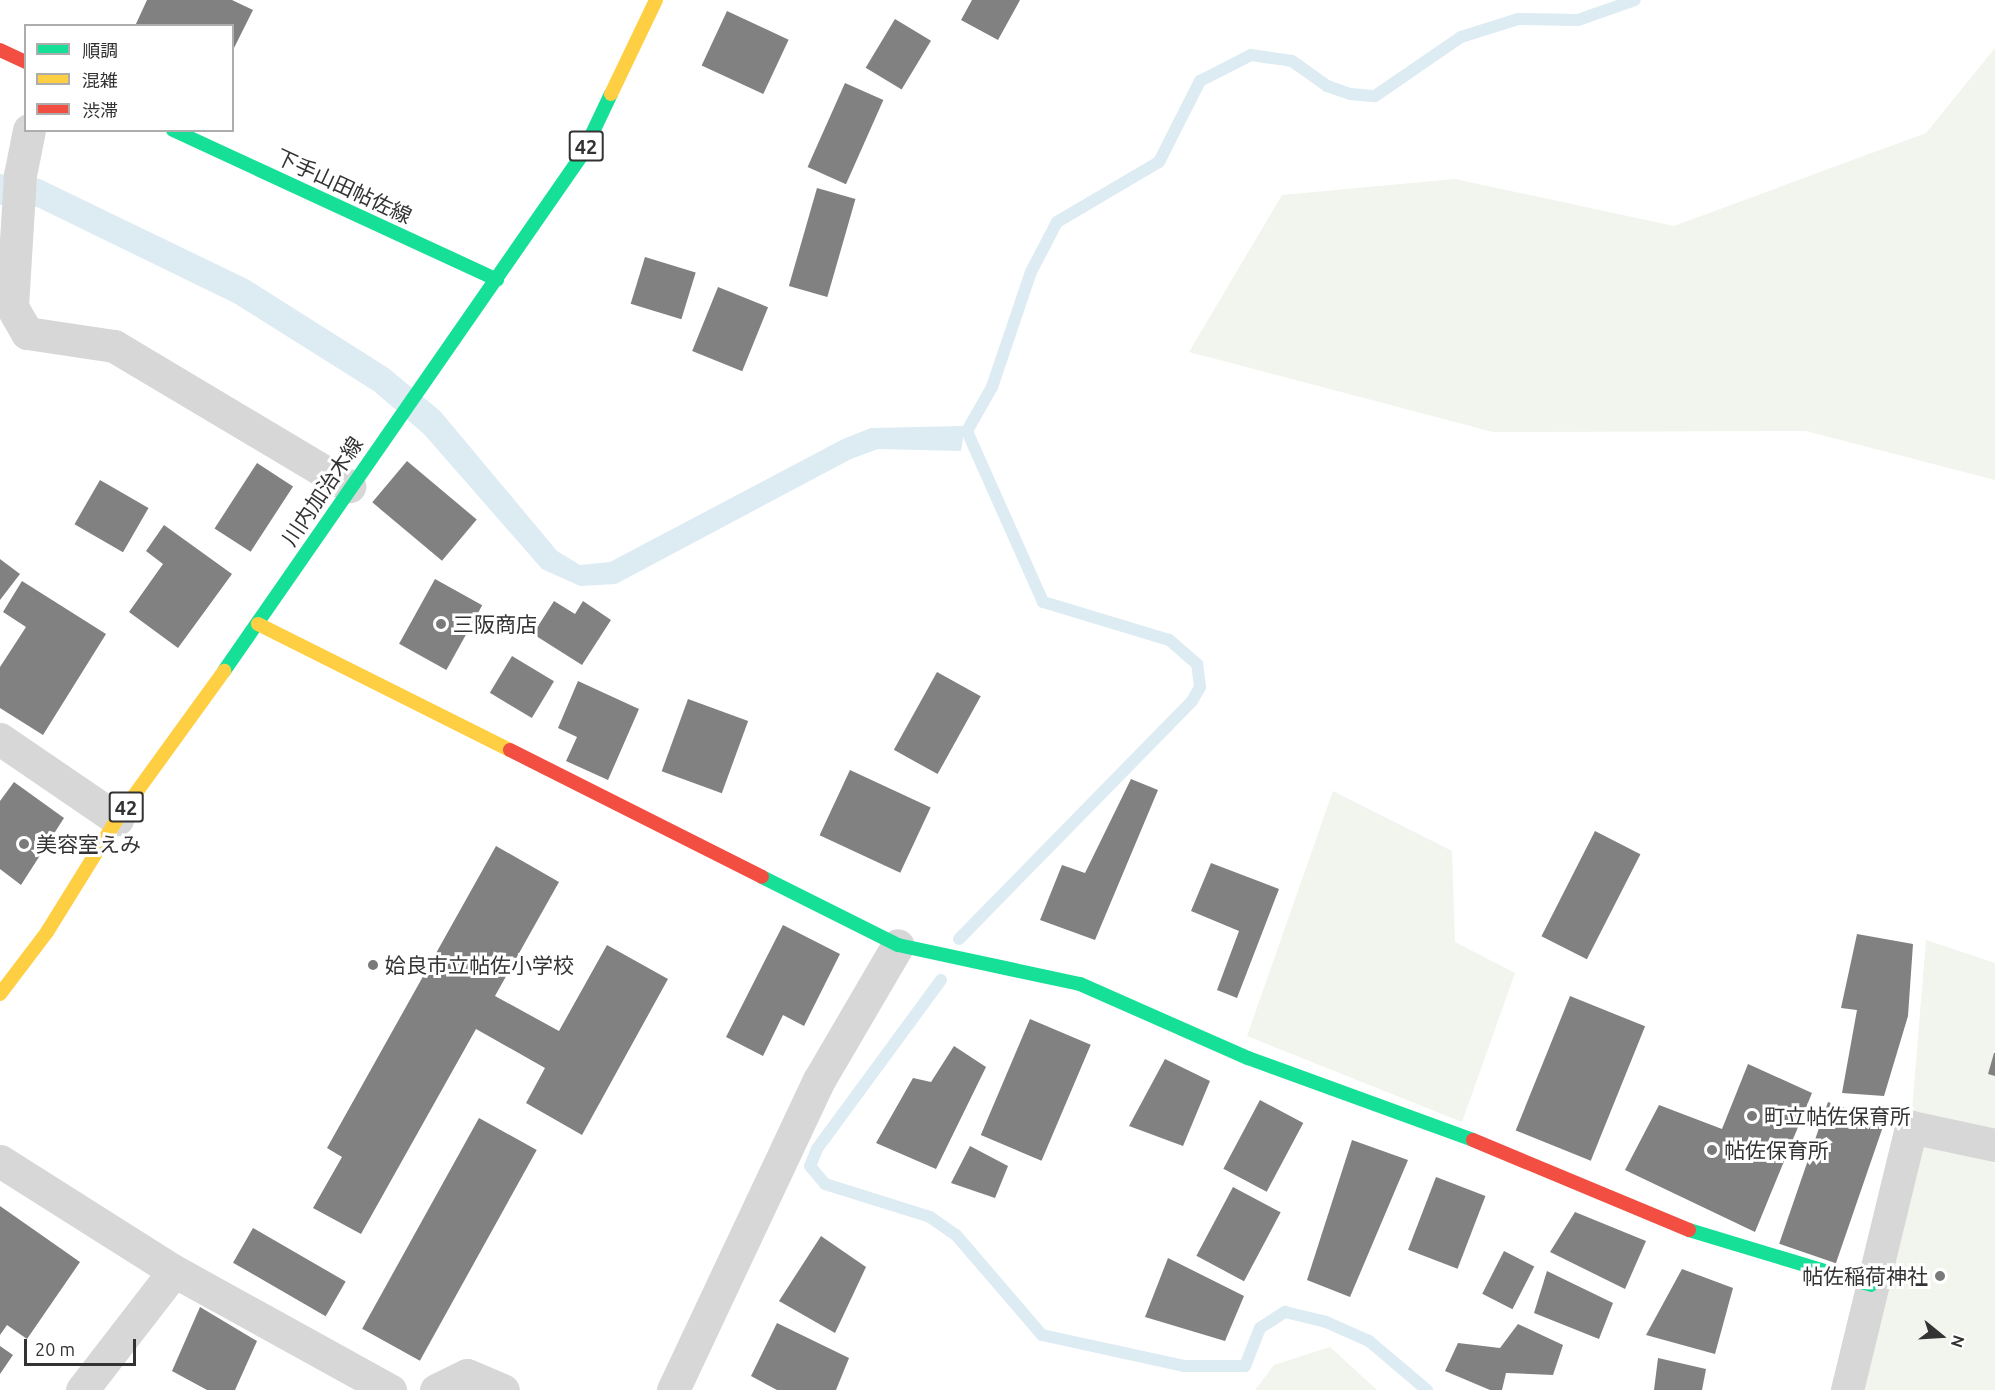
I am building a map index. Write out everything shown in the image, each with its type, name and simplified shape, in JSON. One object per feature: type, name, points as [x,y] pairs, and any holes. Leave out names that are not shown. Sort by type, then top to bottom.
[{"type":"street","name":"川内加治木線","points":[[0,994],[47,932],[117,819],[258,624],[349,486],[497,280],[582,155],[656,0]]},
{"type":"street","points":[[0,50],[24,61]]},
{"type":"street","points":[[29,132],[20,175],[18,217],[9,248],[12,307],[27,333],[114,346],[349,486]]},
{"type":"street","name":"下手山田帖佐線","points":[[177,132],[497,280]]},
{"type":"street","points":[[258,624],[898,945],[1080,984],[1248,1058],[1466,1137],[1687,1229],[1871,1286]]},
{"type":"street","points":[[0,739],[117,819]]},
{"type":"street","points":[[673,1390],[819,1080],[898,945]]},
{"type":"street","points":[[1847,1390],[1911,1127],[1995,1145]]},
{"type":"street","points":[[0,1161],[174,1271],[390,1390]]},
{"type":"street","points":[[82,1390],[174,1271]]},
{"type":"street","points":[[436,1390],[467,1375],[503,1390]]},
{"type":"shaded area","points":[[1995,48],[1995,480],[1806,431],[1493,432],[1189,352],[1282,195],[1455,179],[1674,226],[1926,133]]},
{"type":"shaded area","points":[[0,174],[40,179],[249,280],[388,368],[440,411],[557,551],[580,565],[610,562],[843,439],[871,428],[965,426],[961,451],[878,449],[851,459],[616,584],[580,586],[542,569],[424,434],[374,391],[234,303],[37,207],[0,205]]},
{"type":"shaded area","points":[[1333,791],[1452,851],[1455,942],[1515,973],[1462,1122],[1247,1036]]},
{"type":"shaded area","points":[[1926,940],[1995,963],[1995,1130],[1912,1111]]},
{"type":"shaded area","name":"帖佐稲荷神社","points":[[1920,1143],[1995,1163],[1995,1390],[1856,1390]]},
{"type":"shaded area","points":[[1330,1347],[1377,1390],[1255,1390],[1274,1365]]},
{"type":"building","points":[[147,0],[232,0],[253,10],[234,48],[234,24],[136,24]]},
{"type":"building","points":[[972,0],[1020,0],[998,40],[961,20]]},
{"type":"building","points":[[727,11],[789,40],[763,94],[702,65]]},
{"type":"building","points":[[895,19],[931,41],[902,89],[866,68]]},
{"type":"building","points":[[845,83],[883,100],[846,184],[808,167]]},
{"type":"building","points":[[817,188],[855,199],[827,297],[789,286]]},
{"type":"building","points":[[645,257],[696,272],[681,319],[631,304]]},
{"type":"building","points":[[718,287],[768,307],[742,371],[692,351]]},
{"type":"building","points":[[407,461],[477,519],[442,561],[372,502]]},
{"type":"building","points":[[257,463],[293,486],[251,552],[215,528]]},
{"type":"building","points":[[100,480],[148,508],[123,552],[75,524]]},
{"type":"building","points":[[164,525],[232,574],[178,648],[129,612],[163,564],[146,551]]},
{"type":"building","points":[[0,559],[20,574],[0,600]]},
{"type":"building","name":"三阪商店","points":[[435,579],[482,605],[446,670],[399,644]]},
{"type":"building","points":[[22,581],[106,634],[43,735],[0,708],[0,667],[26,627],[3,612]]},
{"type":"building","points":[[554,601],[575,614],[583,601],[611,620],[582,665],[533,634]]},
{"type":"building","points":[[512,656],[554,681],[532,718],[490,693]]},
{"type":"building","points":[[937,672],[981,696],[938,774],[894,750]]},
{"type":"building","points":[[578,681],[639,709],[608,780],[566,761],[577,737],[558,728]]},
{"type":"building","points":[[688,699],[748,721],[722,793],[662,771]]},
{"type":"building","points":[[850,770],[931,808],[900,873],[820,835]]},
{"type":"building","points":[[1131,779],[1158,790],[1095,940],[1040,920],[1062,865],[1085,873]]},
{"type":"building","name":"美容室えみ","points":[[14,782],[64,818],[21,885],[0,869],[0,801]]},
{"type":"building","points":[[1595,831],[1640,854],[1587,959],[1541,936]]},
{"type":"building","points":[[496,846],[559,882],[495,996],[559,1031],[607,945],[668,979],[582,1135],[526,1103],[545,1068],[476,1029],[361,1234],[313,1208],[342,1157],[327,1148]]},
{"type":"building","points":[[1211,863],[1279,889],[1237,998],[1217,990],[1239,931],[1191,911]]},
{"type":"building","points":[[783,925],[840,954],[804,1026],[783,1015],[763,1056],[726,1037]]},
{"type":"building","points":[[1857,934],[1913,944],[1908,1016],[1884,1096],[1842,1093],[1857,1010],[1841,1008]]},
{"type":"building","points":[[1570,996],[1645,1026],[1591,1161],[1516,1130]]},
{"type":"building","points":[[1030,1019],[1091,1045],[1042,1161],[981,1135]]},
{"type":"building","points":[[954,1046],[986,1067],[936,1169],[876,1143],[913,1078],[931,1082]]},
{"type":"building","points":[[1995,1053],[1995,1076],[1988,1074]]},
{"type":"building","points":[[1165,1059],[1210,1081],[1183,1146],[1129,1126]]},
{"type":"building","name":"帖佐保育所","points":[[1748,1064],[1812,1093],[1755,1232],[1625,1170],[1659,1105],[1722,1129]]},
{"type":"building","points":[[1260,1100],[1303,1123],[1267,1192],[1223,1169]]},
{"type":"building","points":[[1828,1102],[1885,1122],[1836,1263],[1779,1244]]},
{"type":"building","points":[[479,1118],[537,1150],[420,1361],[362,1329]]},
{"type":"building","points":[[1352,1140],[1408,1160],[1350,1297],[1307,1280]]},
{"type":"building","points":[[970,1146],[1008,1166],[995,1198],[951,1183]]},
{"type":"building","points":[[1436,1177],[1485,1196],[1458,1269],[1408,1250]]},
{"type":"building","points":[[1233,1187],[1281,1212],[1244,1281],[1196,1256]]},
{"type":"building","points":[[0,1206],[80,1262],[27,1339],[7,1325],[0,1335]]},
{"type":"building","points":[[1575,1212],[1646,1241],[1625,1289],[1550,1252]]},
{"type":"building","points":[[253,1228],[346,1282],[326,1316],[233,1263]]},
{"type":"building","points":[[821,1236],[866,1267],[835,1333],[779,1301]]},
{"type":"building","points":[[1504,1251],[1534,1266],[1513,1309],[1482,1294]]},
{"type":"building","points":[[1168,1258],[1244,1296],[1225,1341],[1145,1317]]},
{"type":"building","points":[[1682,1269],[1733,1288],[1715,1354],[1646,1335]]},
{"type":"building","points":[[1547,1271],[1613,1303],[1599,1339],[1534,1313]]},
{"type":"building","points":[[200,1307],[257,1341],[235,1390],[207,1390],[172,1371]]},
{"type":"building","points":[[777,1323],[849,1358],[836,1390],[777,1390],[751,1376]]},
{"type":"building","points":[[1518,1324],[1563,1345],[1553,1375],[1506,1373],[1502,1390],[1490,1390],[1445,1371],[1458,1343],[1500,1348]]},
{"type":"building","points":[[0,1346],[13,1355],[0,1374]]},
{"type":"building","points":[[1658,1358],[1706,1369],[1702,1390],[1654,1390]]},
{"type":"waterway","points":[[959,939],[1192,701],[1200,687],[1197,664],[1169,640],[1043,602],[967,431],[992,387],[1031,272],[1057,222],[1159,162],[1200,81],[1251,55],[1292,61],[1327,86],[1350,94],[1375,96],[1461,37],[1518,19],[1578,20],[1635,0]]},
{"type":"waterway","points":[[941,980],[817,1149],[810,1166],[825,1184],[930,1217],[956,1235],[1042,1335],[1184,1366],[1245,1366],[1260,1328],[1285,1312],[1326,1322],[1369,1341],[1427,1390]]},
{"type":"traffic: fast","points":[[224,671],[582,155],[611,94]]},
{"type":"traffic: fast","points":[[177,132],[497,280]]},
{"type":"traffic: fast","points":[[762,877],[898,945],[1080,984],[1248,1058],[1473,1140]]},
{"type":"traffic: fast","points":[[1689,1230],[1871,1285]]},
{"type":"traffic: slow","points":[[611,94],[656,0]]},
{"type":"traffic: slow","points":[[258,624],[510,750]]},
{"type":"traffic: slow","points":[[0,994],[47,932],[117,819],[224,671]]},
{"type":"traffic: jam","points":[[0,50],[24,61]]},
{"type":"traffic: jam","points":[[510,750],[762,877]]},
{"type":"traffic: jam","points":[[1473,1140],[1689,1230]]},
{"type":"place","name":"三阪商店","points":[[441,624]]},
{"type":"place","name":"美容室えみ","points":[[24,844]]},
{"type":"place","name":"姶良市立帖佐小学校","points":[[373,965]]},
{"type":"place","name":"町立帖佐保育所","points":[[1752,1116]]},
{"type":"place","name":"帖佐保育所","points":[[1712,1150]]},
{"type":"place","name":"帖佐稲荷神社","points":[[1940,1276]]}]
